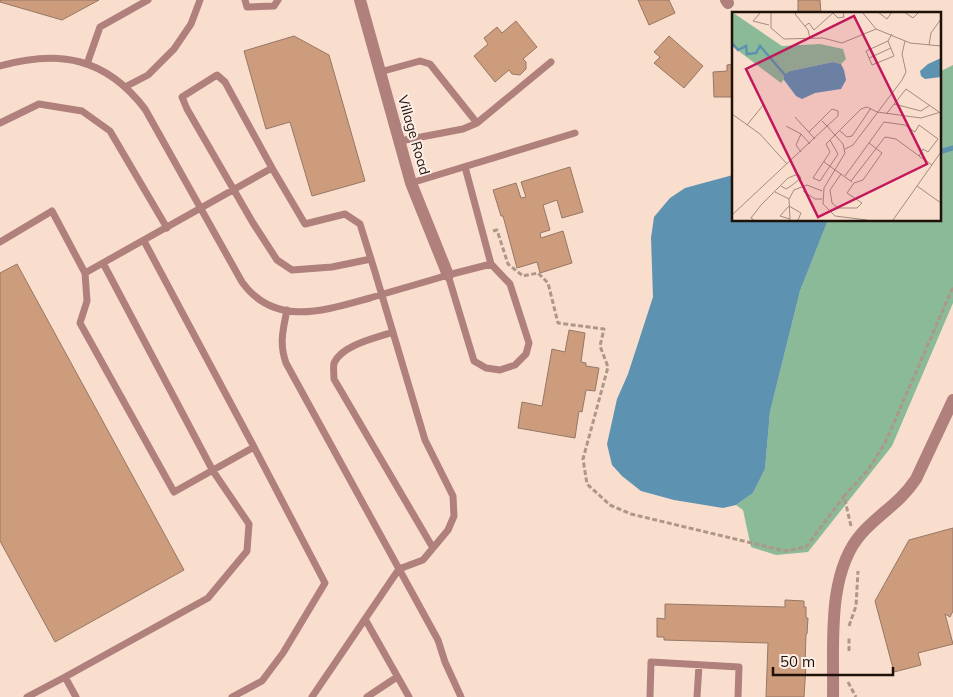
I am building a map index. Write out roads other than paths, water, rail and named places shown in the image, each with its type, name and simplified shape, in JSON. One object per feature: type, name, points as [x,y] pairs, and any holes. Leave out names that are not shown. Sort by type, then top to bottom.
[{"type":"street","name":"Village Road","points":[[360,0],[411,183],[448,275]]},
{"type":"street","points":[[834,697],[836,587],[843,564],[863,532],[909,490],[952,405]]},
{"type":"lane","points":[[87,64],[100,27],[148,0]]},
{"type":"lane","points":[[125,87],[148,75],[174,49],[191,24],[200,0]]},
{"type":"lane","points":[[245,0],[247,7],[256,7],[274,6],[278,0]]},
{"type":"lane","points":[[1,63],[54,57],[87,64],[114,78],[125,87],[145,109],[249,292],[263,301],[287,310],[323,311],[491,264]]},
{"type":"lane","points":[[380,72],[420,61],[430,64],[476,123]]},
{"type":"lane","points":[[400,141],[463,130],[476,123],[552,62]]},
{"type":"lane","points":[[312,697],[399,569],[423,560],[448,530],[454,516],[453,496],[425,440],[382,294],[371,259],[360,224],[345,214],[305,224],[225,82],[217,75],[182,97],[186,109],[277,260],[292,270],[332,267],[371,259]]},
{"type":"lane","points":[[0,123],[39,104],[82,111],[110,131],[167,228]]},
{"type":"lane","points":[[411,183],[575,133]]},
{"type":"lane","points":[[448,275],[474,361],[486,368],[500,370],[515,365],[526,354],[528,343],[510,284],[491,264],[464,167]]},
{"type":"lane","points":[[85,273],[272,168]]},
{"type":"lane","points":[[0,242],[52,211],[85,273],[87,301],[80,323],[174,492],[254,447]]},
{"type":"lane","points":[[144,241],[325,583],[283,653],[262,681],[232,697]]},
{"type":"lane","points":[[28,697],[208,598],[247,551],[249,524],[213,471],[103,263]]},
{"type":"lane","points":[[287,310],[281,342],[286,363],[438,640],[461,697]]},
{"type":"lane","points":[[393,332],[351,347],[340,353],[334,365],[334,379],[433,548]]},
{"type":"lane","points":[[365,619],[409,697]]},
{"type":"lane","points":[[650,697],[651,662],[739,668],[738,697]]},
{"type":"lane","points":[[698,697],[699,665]]},
{"type":"lane","points":[[64,677],[76,697]]},
{"type":"lane","points":[[367,697],[397,677]]},
{"type":"water","points":[[732,175],[732,221],[828,221],[800,291],[770,412],[765,469],[753,493],[736,505],[723,508],[674,500],[641,491],[622,476],[612,465],[607,444],[617,399],[628,374],[653,297],[651,238],[654,217],[670,198],[685,188]]},
{"type":"waterway","points":[[940,152],[953,148]]}]
